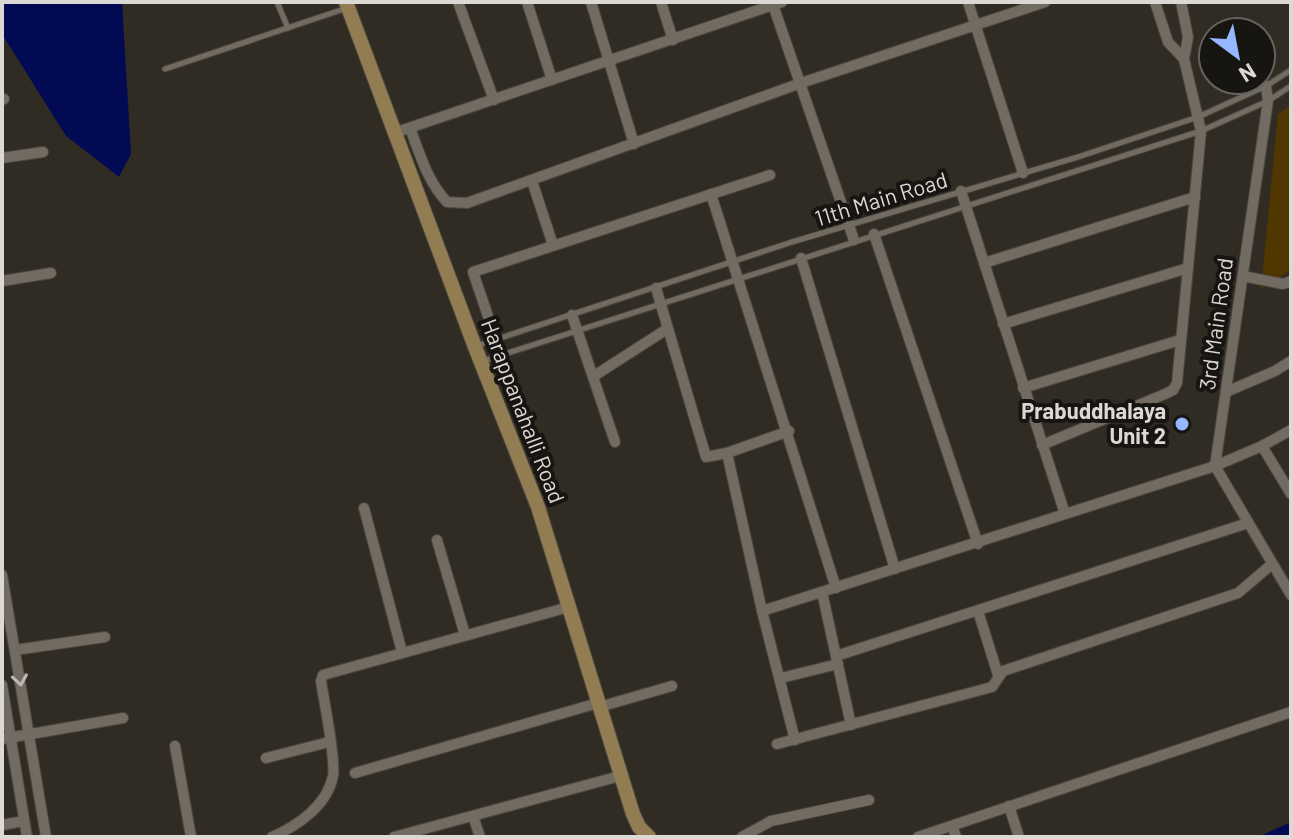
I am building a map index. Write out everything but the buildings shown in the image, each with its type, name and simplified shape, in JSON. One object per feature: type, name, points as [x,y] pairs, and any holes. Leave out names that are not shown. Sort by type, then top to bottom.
[{"type":"street","points":[[458,2],[494,100]]},
{"type":"street","points":[[527,2],[552,80]]},
{"type":"street","points":[[591,2],[634,144]]},
{"type":"street","points":[[661,2],[673,40]]},
{"type":"street","points":[[968,2],[1023,173]]},
{"type":"street","points":[[410,128],[427,174],[447,202],[467,203],[801,83],[1045,2]]},
{"type":"street","points":[[1155,2],[1168,42],[1184,59]]},
{"type":"street","points":[[1042,445],[1173,390],[1177,383],[1201,131],[1184,59],[1188,37],[1181,2]]},
{"type":"street","points":[[394,133],[776,3],[854,240]]},
{"type":"street","name":"Harappanahalli Road","points":[[347,5],[538,507],[620,776],[635,819],[649,837]]},
{"type":"street","name":"3rd Main Road","points":[[1215,466],[1267,96]]},
{"type":"street","points":[[2,158],[43,152]]},
{"type":"street","points":[[496,340],[473,272],[770,175]]},
{"type":"street","points":[[532,181],[553,245]]},
{"type":"street","points":[[961,191],[1065,514]]},
{"type":"street","points":[[711,194],[789,431],[836,588]]},
{"type":"street","points":[[984,263],[1195,197]]},
{"type":"street","points":[[874,234],[978,544]]},
{"type":"street","points":[[801,258],[895,569]]},
{"type":"street","points":[[1003,324],[1188,268]]},
{"type":"street","points":[[2,281],[51,273]]},
{"type":"street","points":[[1243,276],[1283,284],[1291,281]]},
{"type":"street","points":[[656,288],[703,453],[710,457],[727,453],[789,431]]},
{"type":"street","points":[[572,315],[615,442]]},
{"type":"street","points":[[594,376],[667,329]]},
{"type":"street","points":[[1023,388],[1180,340]]},
{"type":"street","points":[[1226,392],[1291,361]]},
{"type":"street","points":[[762,611],[1215,466],[1291,430]]},
{"type":"street","points":[[1262,446],[1291,494]]},
{"type":"street","points":[[727,453],[795,740]]},
{"type":"street","points":[[1215,466],[1291,595]]},
{"type":"street","points":[[364,508],[402,652]]},
{"type":"street","points":[[781,678],[1248,523]]},
{"type":"street","points":[[437,540],[465,635]]},
{"type":"street","points":[[998,675],[1238,593],[1272,564]]},
{"type":"street","points":[[2,575],[46,837]]},
{"type":"street","points":[[822,592],[851,725]]},
{"type":"street","points":[[272,837],[291,828],[315,808],[333,774],[321,681],[323,675],[569,607]]},
{"type":"street","points":[[777,744],[992,687],[998,675],[978,611]]},
{"type":"street","points":[[15,650],[105,637]]},
{"type":"street","points":[[2,685],[6,738],[27,837]]},
{"type":"street","points":[[355,773],[672,686]]},
{"type":"street","points":[[918,837],[1291,715]]},
{"type":"street","points":[[6,738],[123,718]]},
{"type":"street","points":[[266,758],[329,742]]},
{"type":"street","points":[[175,746],[191,837]]},
{"type":"street","points":[[401,836],[620,776]]},
{"type":"street","points":[[742,837],[771,821],[869,800]]},
{"type":"street","points":[[1009,806],[1019,837]]},
{"type":"street","points":[[473,816],[480,837]]},
{"type":"street","points":[[2,825],[24,821]]},
{"type":"street","points":[[952,826],[956,837]]},
{"type":"lane","points":[[277,2],[288,28]]},
{"type":"lane","points":[[165,69],[347,5]]},
{"type":"lane","name":"11th Main Road","points":[[481,362],[965,204],[1201,131],[1268,101],[1291,86]]},
{"type":"lane","name":"11th Main Road","points":[[475,347],[850,225],[1198,117],[1244,96]]},
{"type":"shaded area","points":[[2,2],[122,2],[131,154],[119,177],[66,136],[2,34]]},
{"type":"shaded area","points":[[1291,105],[1291,270],[1261,289],[1278,114]]},
{"type":"shaded area","points":[[1291,822],[1291,837],[1258,837]]},
{"type":"place","name":"Prabuddhalaya Unit 2","points":[[1182,424]]}]
